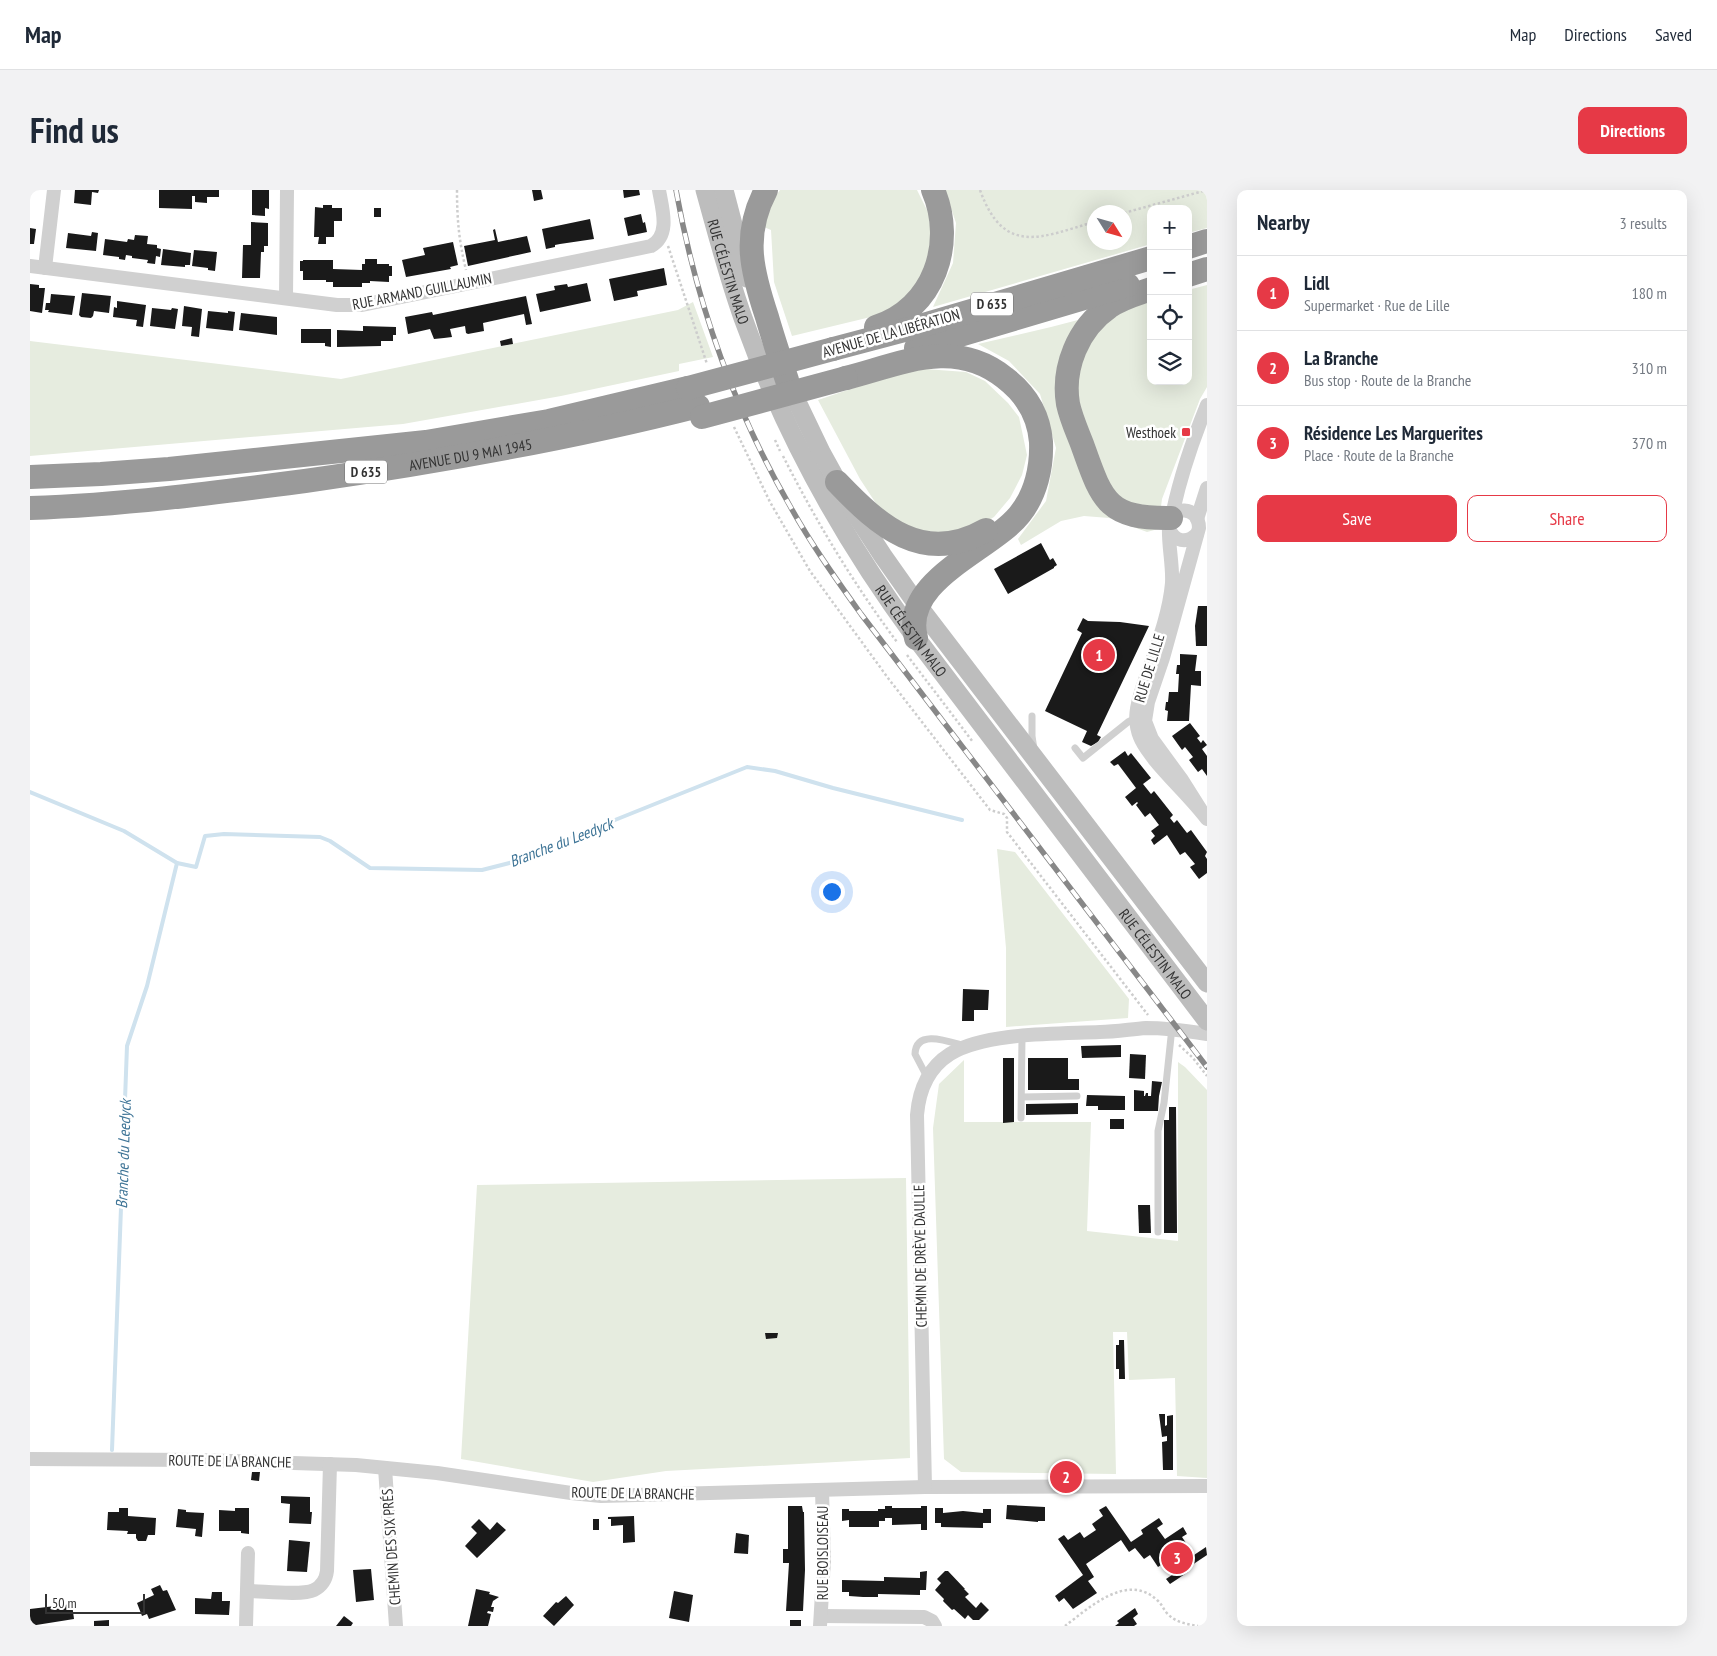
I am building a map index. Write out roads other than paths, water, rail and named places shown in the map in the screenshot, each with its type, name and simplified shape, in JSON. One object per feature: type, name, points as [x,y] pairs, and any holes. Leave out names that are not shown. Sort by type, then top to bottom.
[{"type":"highway","points":[[766,190],[754,220],[751,256],[757,289],[787,380]]},
{"type":"highway","points":[[837,359],[884,324],[896,318],[915,303],[926,290],[938,266],[942,241],[941,215],[933,190]]},
{"type":"highway","points":[[1192,246],[1207,241]]},
{"type":"highway","name":"AVENUE DE LA LIBÉRATION","points":[[837,359],[929,323],[1147,259]]},
{"type":"highway","points":[[1192,267],[1207,262]]},
{"type":"highway","points":[[1192,274],[1207,269]]},
{"type":"highway","name":"AVENUE DE LA LIBÉRATION","points":[[693,397],[1147,280]]},
{"type":"highway","points":[[1147,291],[1114,303],[1101,312],[1089,325],[1078,343],[1072,358],[1068,374],[1067,396],[1070,411],[1093,476],[1105,497],[1117,508],[1131,515],[1171,521]]},
{"type":"highway","points":[[693,397],[837,359],[952,356],[976,361],[1006,379],[1024,396],[1038,422],[1041,450],[1041,461],[1029,500],[1020,514],[1002,532],[946,571],[930,589],[919,607],[914,623],[916,638]]},
{"type":"highway","name":"AVENUE DU 9 MAI 1945","points":[[30,478],[186,467],[370,449],[440,440],[599,410],[693,397]]},
{"type":"highway","name":"AVENUE DU 9 MAI 1945","points":[[30,508],[136,502],[211,494],[408,466],[559,438],[693,397]]},
{"type":"highway","points":[[837,482],[865,510],[895,533],[927,544],[954,543],[980,534],[1010,511],[1028,485],[1041,450]]},
{"type":"main road","name":"RUE CÉLESTIN MALO","points":[[705,190],[742,316],[786,424],[808,470],[846,536],[885,596],[916,638],[1207,1020]]},
{"type":"main road","name":"RUE CÉLESTIN MALO","points":[[724,190],[751,291],[787,380],[837,482],[871,538],[919,607],[1207,983]]},
{"type":"street","points":[[45,268],[54,190]]},
{"type":"street","points":[[286,298],[287,190]]},
{"type":"street","name":"RUE ARMAND GUILLAUMIN","points":[[30,266],[337,305],[362,305],[651,246],[661,238],[664,224],[659,190]]},
{"type":"street","name":"RUE DE LILLE","points":[[1205,817],[1182,780],[1152,739],[1141,716],[1138,704],[1156,647],[1170,593],[1172,569],[1171,521],[1177,492],[1188,455],[1207,405]]},
{"type":"street","name":"RUE DE LILLE","points":[[1141,716],[1163,658],[1199,531],[1207,488]]},
{"type":"street","points":[[1180,511],[1188,511],[1194,514],[1199,531],[1182,541],[1176,539],[1171,521],[1180,511]]},
{"type":"street","points":[[966,1046],[984,1041],[1022,1037],[1159,1028],[1207,1034]]},
{"type":"street","points":[[1122,1031],[1207,1043]]},
{"type":"street","name":"CHEMIN DE DRÈVE DAULLE","points":[[925,1487],[917,1115],[919,1099],[927,1077],[943,1059],[966,1046]]},
{"type":"street","name":"ROUTE DE LA BRANCHE","points":[[30,1459],[198,1460],[330,1464],[443,1474],[595,1496],[925,1487],[1207,1486]]},
{"type":"street","points":[[247,1590],[308,1592],[319,1587],[324,1581],[327,1571],[330,1464]]},
{"type":"street","name":"CHEMIN DES SIX PRÉS","points":[[385,1468],[396,1626]]},
{"type":"street","name":"RUE BOISLOISEAU","points":[[822,1490],[824,1561],[821,1621],[924,1616],[932,1621],[935,1626]]},
{"type":"street","points":[[246,1626],[248,1553]]},
{"type":"lane","points":[[1032,716],[1032,736],[1036,759]]},
{"type":"lane","points":[[1075,748],[1083,758],[1125,724],[1141,716]]},
{"type":"lane","points":[[1021,1118],[1022,1037]]},
{"type":"lane","points":[[1158,1232],[1158,1131],[1164,1103],[1171,1037]]},
{"type":"lane","points":[[927,1077],[914,1054],[916,1045],[919,1042],[935,1038],[966,1046]]},
{"type":"lane","points":[[1022,1097],[1077,1096]]},
{"type":"waterway","name":"Branche du Leedyck","points":[[177,863],[196,867],[205,836],[224,834],[320,837],[330,841],[370,868],[482,870],[521,860],[747,767],[775,771],[833,788],[962,820]]},
{"type":"waterway","name":"Branche du Leedyck","points":[[30,792],[124,831],[177,863],[147,986],[127,1046],[112,1450]]},
{"type":"railway","points":[[676,190],[694,273],[706,313],[735,393],[770,469],[806,534],[861,614],[1207,1067]]},
{"type":"place","name":"Westhoek","points":[[1186,432]]},
{"type":"place","name":"Lidl","points":[[1099,655]]},
{"type":"place","name":"La Branche","points":[[1066,1477]]},
{"type":"place","name":"Résidence Les Marguerites","points":[[1177,1558]]}]
